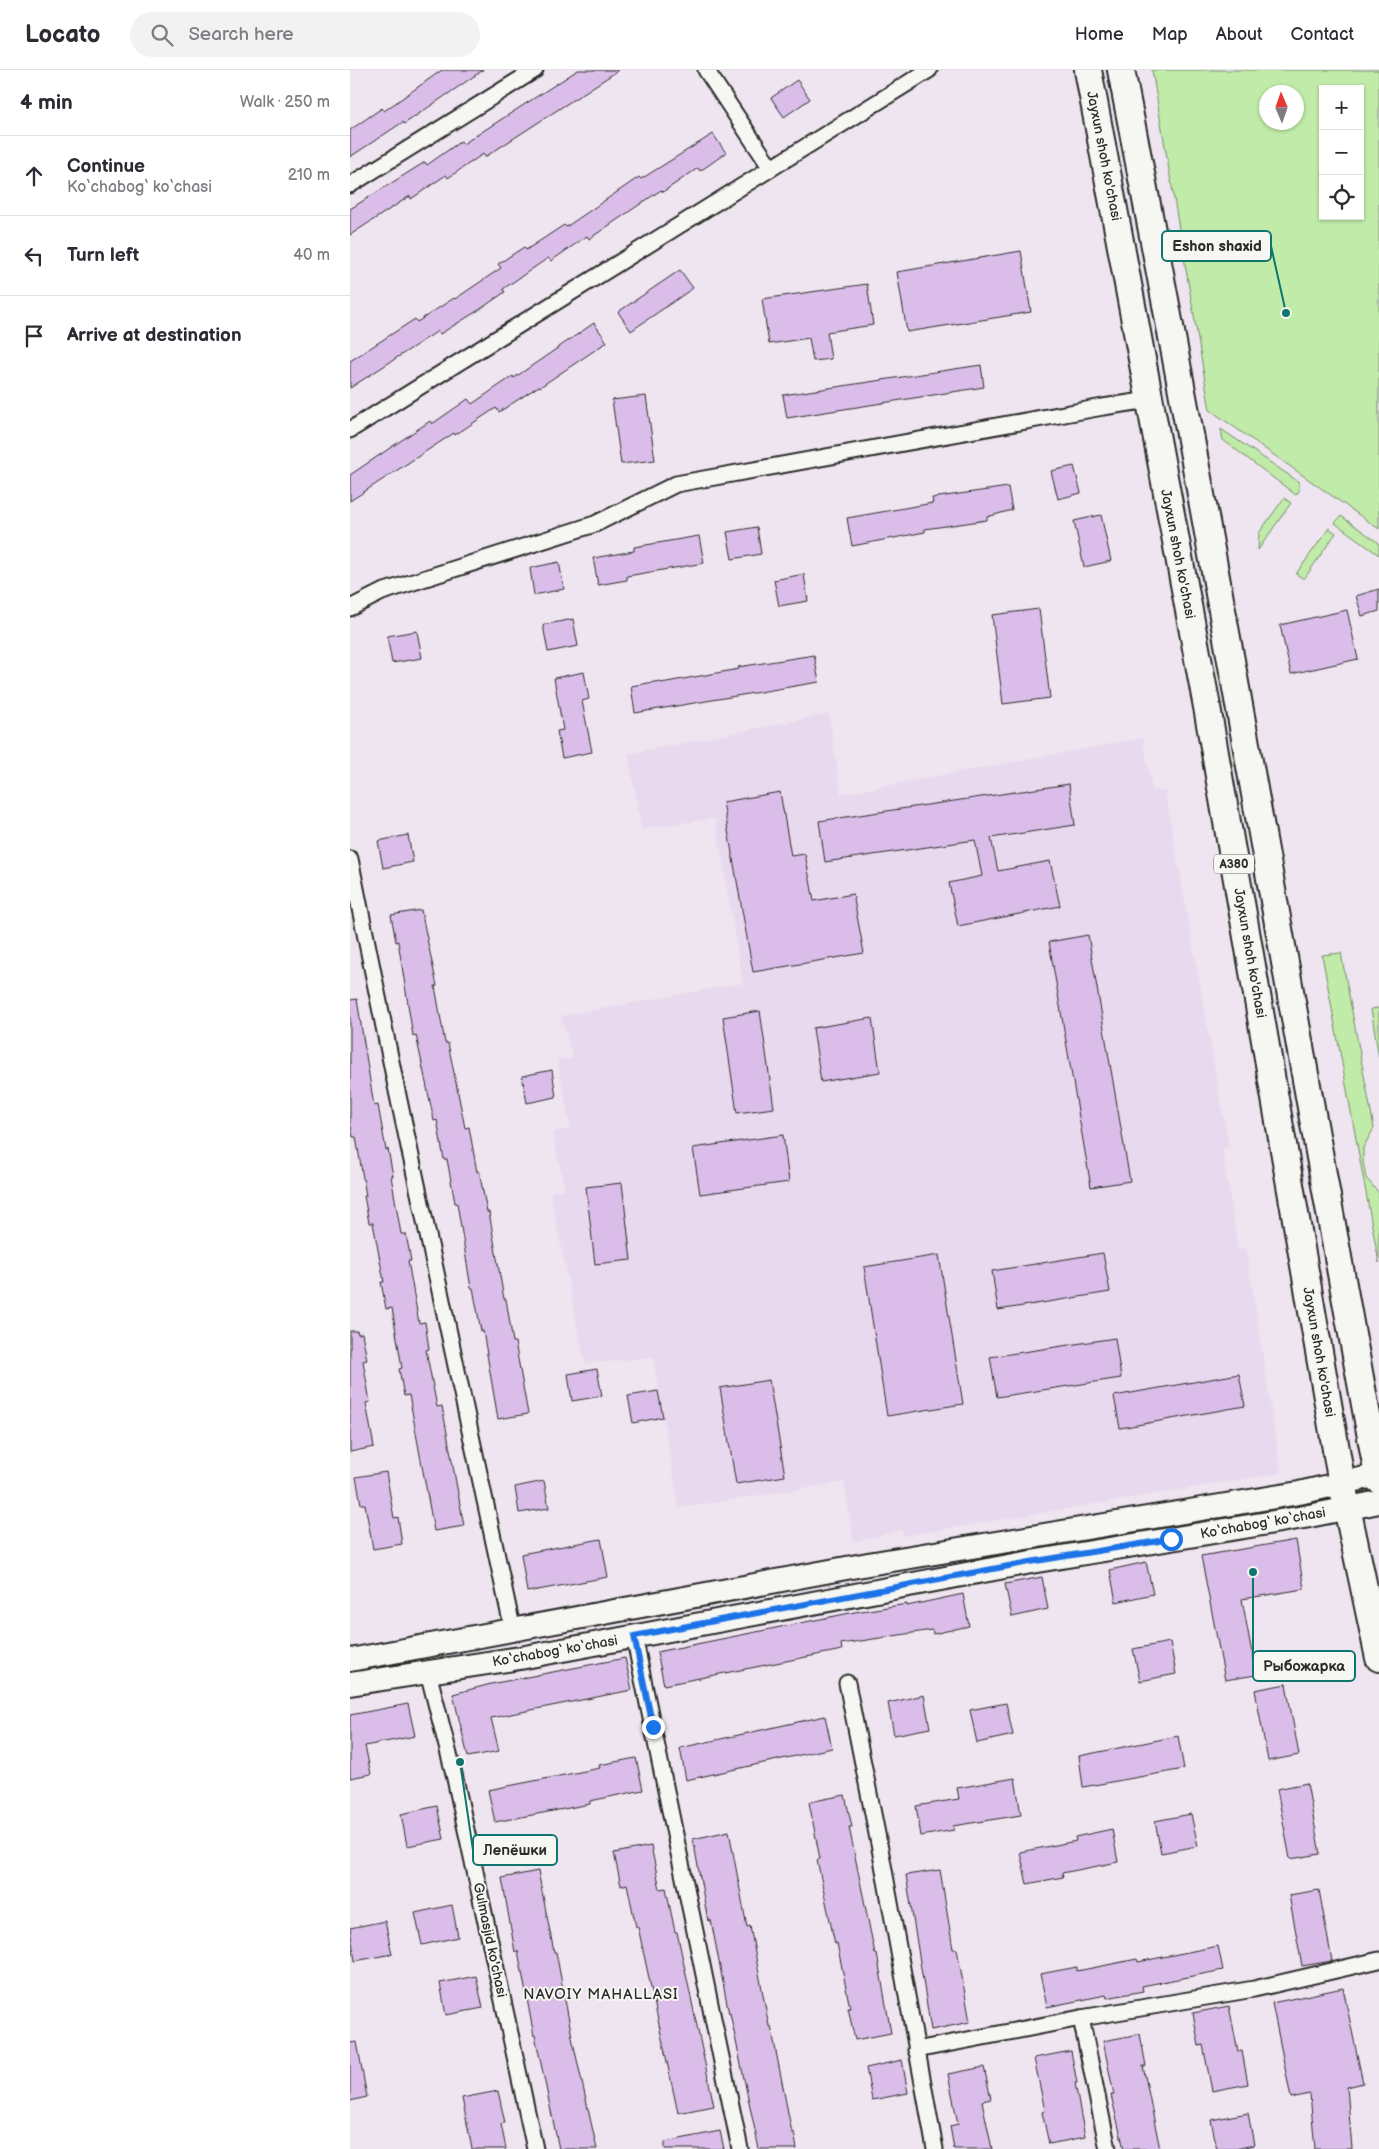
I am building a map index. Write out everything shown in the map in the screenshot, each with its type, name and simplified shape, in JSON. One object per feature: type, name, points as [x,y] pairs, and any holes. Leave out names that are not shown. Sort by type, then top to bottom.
[{"type":"highway","name":"Jayxun shoh ko'chasi","points":[[1088,70],[1200,672],[1342,1484],[1379,1658]]},
{"type":"highway","name":"A380","points":[[1121,70],[1189,422],[1322,1169],[1379,1476]]},
{"type":"highway","points":[[1154,429],[1189,422]]},
{"type":"highway","points":[[1200,672],[1232,668]]},
{"type":"highway","points":[[1289,1175],[1322,1169]]},
{"type":"main road","name":"Ko‘chabog‘ ko‘chasi","points":[[350,1660],[868,1564],[1299,1493],[1379,1476]]},
{"type":"main road","name":"Ko‘chabog‘ ko‘chasi","points":[[350,1684],[514,1659],[1030,1562],[1348,1509],[1379,1502]]},
{"type":"street","points":[[350,184],[535,70]]},
{"type":"street","points":[[706,70],[771,168]]},
{"type":"street","points":[[350,430],[930,70]]},
{"type":"street","points":[[350,608],[382,592],[595,524],[676,484],[1149,400]]},
{"type":"street","points":[[350,858],[397,1091],[513,1631]]},
{"type":"street","points":[[634,1636],[740,2149]]},
{"type":"street","name":"Gulmasjid ko'chasi","points":[[428,1672],[456,1784],[535,2149]]},
{"type":"street","points":[[847,1683],[882,1859],[935,2149]]},
{"type":"street","points":[[916,2050],[1081,2018],[1254,1989],[1379,1960]]},
{"type":"street","points":[[1081,2018],[1108,2149]]},
{"type":"shaded area","points":[[829,714],[841,794],[1143,738],[1152,791],[1165,791],[1229,1147],[1222,1149],[1238,1249],[1246,1248],[1281,1473],[903,1536],[902,1530],[854,1542],[844,1482],[679,1508],[653,1357],[585,1364],[550,1192],[565,1189],[552,1132],[571,1129],[557,1059],[573,1059],[561,1016],[743,983],[715,818],[642,829],[628,754]]},
{"type":"green space","points":[[1152,70],[1379,70],[1379,529],[1210,410]]},
{"type":"green space","points":[[1221,429],[1299,482],[1299,491],[1296,495],[1223,440]]},
{"type":"green space","points":[[1284,498],[1291,503],[1258,550],[1259,533]]},
{"type":"green space","points":[[1341,516],[1379,543],[1379,555],[1335,523]]},
{"type":"green space","points":[[1329,528],[1336,533],[1304,579],[1296,574]]},
{"type":"green space","points":[[1341,953],[1374,1128],[1363,1148],[1363,1162],[1366,1178],[1379,1193],[1379,1263],[1322,955]]},
{"type":"green space","points":[[1379,1008],[1379,1058],[1371,1009]]},
{"type":"building","points":[[442,70],[483,70],[404,124],[403,122],[350,157],[350,130],[382,108],[384,111]]},
{"type":"building","points":[[578,70],[619,70],[485,157],[483,154],[448,178],[446,175],[411,199],[410,196],[350,235],[350,209],[425,162],[427,165],[461,141],[463,144]]},
{"type":"building","points":[[797,80],[810,99],[784,117],[771,98]]},
{"type":"building","points":[[713,134],[726,153],[700,171],[698,168],[663,192],[661,190],[589,239],[587,236],[551,261],[548,258],[503,289],[505,292],[479,310],[440,334],[438,331],[350,388],[350,361],[415,319],[417,322],[455,299],[501,268],[498,264],[524,247],[526,250],[564,225],[566,227],[639,177],[641,179]]},
{"type":"building","points":[[1021,251],[1031,312],[907,332],[897,272]]},
{"type":"building","points":[[680,270],[693,288],[631,331],[618,312]]},
{"type":"building","points":[[867,284],[873,325],[827,332],[831,359],[813,361],[809,338],[769,344],[762,299]]},
{"type":"building","points":[[594,323],[607,342],[499,412],[496,408],[455,435],[454,433],[350,501],[350,475],[430,421],[432,424],[468,399],[472,404],[513,376],[514,378]]},
{"type":"building","points":[[981,365],[984,387],[787,418],[783,395]]},
{"type":"building","points":[[646,396],[655,460],[621,464],[612,400]]},
{"type":"building","points":[[1074,466],[1081,493],[1058,499],[1051,471]]},
{"type":"building","points":[[1008,487],[1012,510],[987,517],[987,520],[925,529],[925,532],[852,546],[847,518],[933,503],[932,498]]},
{"type":"building","points":[[1101,515],[1111,561],[1084,567],[1074,521]]},
{"type":"building","points":[[757,527],[761,554],[732,559],[727,532]]},
{"type":"building","points":[[699,536],[704,563],[627,576],[627,580],[598,585],[593,558],[634,551],[634,547]]},
{"type":"building","points":[[559,562],[564,589],[534,595],[530,568]]},
{"type":"building","points":[[804,574],[808,601],[779,606],[774,580]]},
{"type":"building","points":[[1379,589],[1379,611],[1362,616],[1356,596]]},
{"type":"building","points":[[1039,609],[1050,698],[1003,704],[992,615]]},
{"type":"building","points":[[1347,610],[1358,659],[1291,674],[1280,625]]},
{"type":"building","points":[[573,619],[578,646],[548,652],[543,625]]},
{"type":"building","points":[[417,631],[422,658],[392,663],[387,636]]},
{"type":"building","points":[[814,655],[819,682],[635,713],[631,686],[660,681],[661,683],[739,669],[738,667]]},
{"type":"building","points":[[584,672],[589,699],[582,701],[592,752],[562,758],[557,731],[563,730],[554,678]]},
{"type":"building","points":[[1069,784],[1075,825],[991,838],[998,871],[1050,861],[1060,906],[958,926],[949,883],[982,876],[975,840],[825,862],[819,821]]},
{"type":"building","points":[[780,792],[791,856],[805,854],[814,901],[853,894],[864,953],[753,972],[723,802]]},
{"type":"building","points":[[408,835],[413,862],[383,868],[378,841]]},
{"type":"building","points":[[421,910],[437,986],[435,986],[445,1043],[448,1043],[465,1128],[469,1127],[477,1172],[479,1171],[487,1212],[489,1212],[504,1299],[506,1299],[513,1342],[515,1342],[528,1414],[498,1419],[483,1331],[481,1331],[473,1288],[471,1288],[457,1203],[455,1203],[447,1159],[444,1160],[437,1120],[434,1121],[416,1035],[413,1036],[398,941],[396,942],[391,915]]},
{"type":"building","points":[[1088,935],[1130,1181],[1091,1187],[1049,942]]},
{"type":"building","points":[[357,999],[374,1106],[378,1105],[386,1150],[388,1149],[401,1234],[406,1234],[411,1261],[408,1261],[419,1323],[425,1322],[429,1349],[426,1350],[437,1407],[442,1406],[464,1526],[434,1531],[409,1395],[404,1396],[399,1369],[402,1368],[392,1308],[386,1309],[381,1282],[384,1282],[373,1223],[369,1223],[356,1137],[353,1137],[350,1122],[350,1000]]},
{"type":"building","points":[[760,1011],[774,1108],[737,1113],[723,1017]]},
{"type":"building","points":[[872,1018],[880,1072],[821,1082],[813,1028]]},
{"type":"building","points":[[552,1070],[556,1097],[527,1103],[522,1076]]},
{"type":"building","points":[[783,1135],[789,1182],[700,1194],[693,1148]]},
{"type":"building","points":[[622,1183],[631,1260],[595,1264],[586,1187]]},
{"type":"building","points":[[1103,1253],[1110,1292],[998,1310],[992,1271]]},
{"type":"building","points":[[939,1255],[963,1404],[887,1416],[864,1267]]},
{"type":"building","points":[[350,1331],[357,1331],[358,1334],[362,1333],[367,1360],[363,1361],[370,1402],[366,1403],[374,1447],[350,1452]]},
{"type":"building","points":[[1115,1338],[1121,1378],[997,1397],[990,1357]]},
{"type":"building","points":[[597,1369],[602,1396],[572,1401],[568,1374]]},
{"type":"building","points":[[1239,1374],[1245,1406],[1120,1428],[1114,1396]]},
{"type":"building","points":[[769,1380],[785,1476],[736,1484],[720,1388]]},
{"type":"building","points":[[658,1391],[663,1417],[633,1423],[628,1396]]},
{"type":"building","points":[[386,1472],[394,1518],[398,1517],[402,1544],[373,1549],[365,1504],[361,1504],[356,1477]]},
{"type":"building","points":[[544,1481],[549,1508],[519,1513],[515,1487]]},
{"type":"building","points":[[601,1539],[608,1577],[527,1592],[521,1554]]},
{"type":"building","points":[[1296,1540],[1304,1589],[1242,1599],[1256,1675],[1225,1680],[1201,1556]]},
{"type":"building","points":[[1146,1562],[1153,1594],[1116,1602],[1110,1570]]},
{"type":"building","points":[[1042,1577],[1048,1609],[1012,1617],[1005,1584]]},
{"type":"building","points":[[963,1594],[969,1626],[933,1634],[932,1630],[841,1644],[842,1650],[664,1685],[657,1652],[855,1612],[907,1604],[907,1606]]},
{"type":"building","points":[[1170,1642],[1176,1674],[1140,1681],[1133,1649]]},
{"type":"building","points":[[625,1658],[632,1690],[491,1718],[499,1751],[468,1757],[453,1694],[491,1684]]},
{"type":"building","points":[[1286,1684],[1299,1755],[1268,1761],[1255,1690]]},
{"type":"building","points":[[924,1695],[930,1728],[894,1735],[888,1703]]},
{"type":"building","points":[[1006,1703],[1013,1735],[977,1743],[970,1710]]},
{"type":"building","points":[[408,1704],[415,1736],[365,1746],[371,1774],[350,1778],[350,1715]]},
{"type":"building","points":[[825,1716],[832,1748],[686,1780],[680,1748]]},
{"type":"building","points":[[1178,1736],[1184,1769],[1083,1787],[1079,1756]]},
{"type":"building","points":[[636,1758],[643,1790],[590,1801],[590,1804],[495,1822],[488,1790],[600,1768],[599,1765]]},
{"type":"building","points":[[1015,1778],[1021,1815],[953,1826],[954,1830],[921,1836],[916,1806],[959,1799],[957,1788]]},
{"type":"building","points":[[1307,1783],[1320,1854],[1290,1859],[1277,1789]]},
{"type":"building","points":[[845,1795],[852,1827],[849,1827],[875,1954],[877,1954],[891,2033],[855,2040],[837,1943],[835,1944],[817,1860],[820,1859],[809,1802]]},
{"type":"building","points":[[437,1806],[444,1839],[407,1846],[401,1814]]},
{"type":"building","points":[[1191,1814],[1198,1846],[1161,1853],[1155,1821]]},
{"type":"building","points":[[1112,1829],[1118,1862],[1062,1873],[1063,1877],[1027,1884],[1020,1852],[1076,1841],[1075,1837]]},
{"type":"building","points":[[729,1831],[747,1927],[750,1926],[769,2026],[771,2026],[792,2133],[794,2132],[797,2149],[759,2149],[729,2014],[711,1920],[708,1921],[693,1839]]},
{"type":"building","points":[[651,1846],[660,1889],[666,1888],[675,1932],[677,1932],[714,2106],[678,2113],[638,1927],[636,1927],[627,1884],[621,1886],[614,1853]]},
{"type":"building","points":[[940,1870],[953,1949],[957,1949],[970,2022],[931,2030],[906,1875]]},
{"type":"building","points":[[538,1871],[597,2149],[559,2149],[534,2036],[518,1951],[515,1952],[502,1878]]},
{"type":"building","points":[[1319,1890],[1332,1961],[1302,1966],[1289,1895]]},
{"type":"building","points":[[452,1905],[458,1937],[422,1945],[415,1913]]},
{"type":"building","points":[[385,1921],[392,1954],[355,1961],[350,1928]]},
{"type":"building","points":[[1218,1946],[1223,1970],[1142,1986],[1143,1991],[1107,1998],[1106,1995],[1047,2007],[1040,1974],[1077,1967],[1077,1971],[1137,1959],[1138,1962]]},
{"type":"building","points":[[476,1976],[483,2008],[446,2015],[440,1983]]},
{"type":"building","points":[[1343,1988],[1363,2083],[1347,2087],[1352,2149],[1315,2149],[1310,2094],[1291,2098],[1272,2003]]},
{"type":"building","points":[[1229,2006],[1238,2052],[1242,2051],[1248,2084],[1212,2091],[1203,2045],[1199,2046],[1193,2013]]},
{"type":"building","points":[[1140,2034],[1146,2066],[1143,2066],[1160,2149],[1124,2149],[1111,2095],[1114,2095],[1103,2041]]},
{"type":"building","points":[[357,2042],[367,2097],[350,2101],[350,2043]]},
{"type":"building","points":[[1071,2051],[1085,2137],[1049,2144],[1042,2112],[1045,2111],[1034,2058]]},
{"type":"building","points":[[902,2060],[908,2093],[872,2100],[866,2068]]},
{"type":"building","points":[[984,2067],[991,2099],[982,2101],[992,2149],[954,2149],[950,2126],[958,2124],[948,2074]]},
{"type":"building","points":[[498,2091],[505,2123],[501,2124],[506,2149],[472,2149],[462,2098]]},
{"type":"building","points":[[1248,2113],[1254,2145],[1235,2149],[1217,2149],[1211,2120]]},
{"type":"building","points":[[720,2131],[724,2149],[665,2149],[665,2142]]},
{"type":"place","name":"Eshon shaxid","points":[[1286,313]]},
{"type":"place","name":"Рыбожарка","points":[[1253,1572]]},
{"type":"place","name":"Лепёшки","points":[[460,1762]]},
{"type":"district","name":"NAVOIY MAHALLASI","points":[[601,1994]]},
{"type":"route","points":[[653,1727],[634,1636],[1030,1562],[1171,1539]]}]
